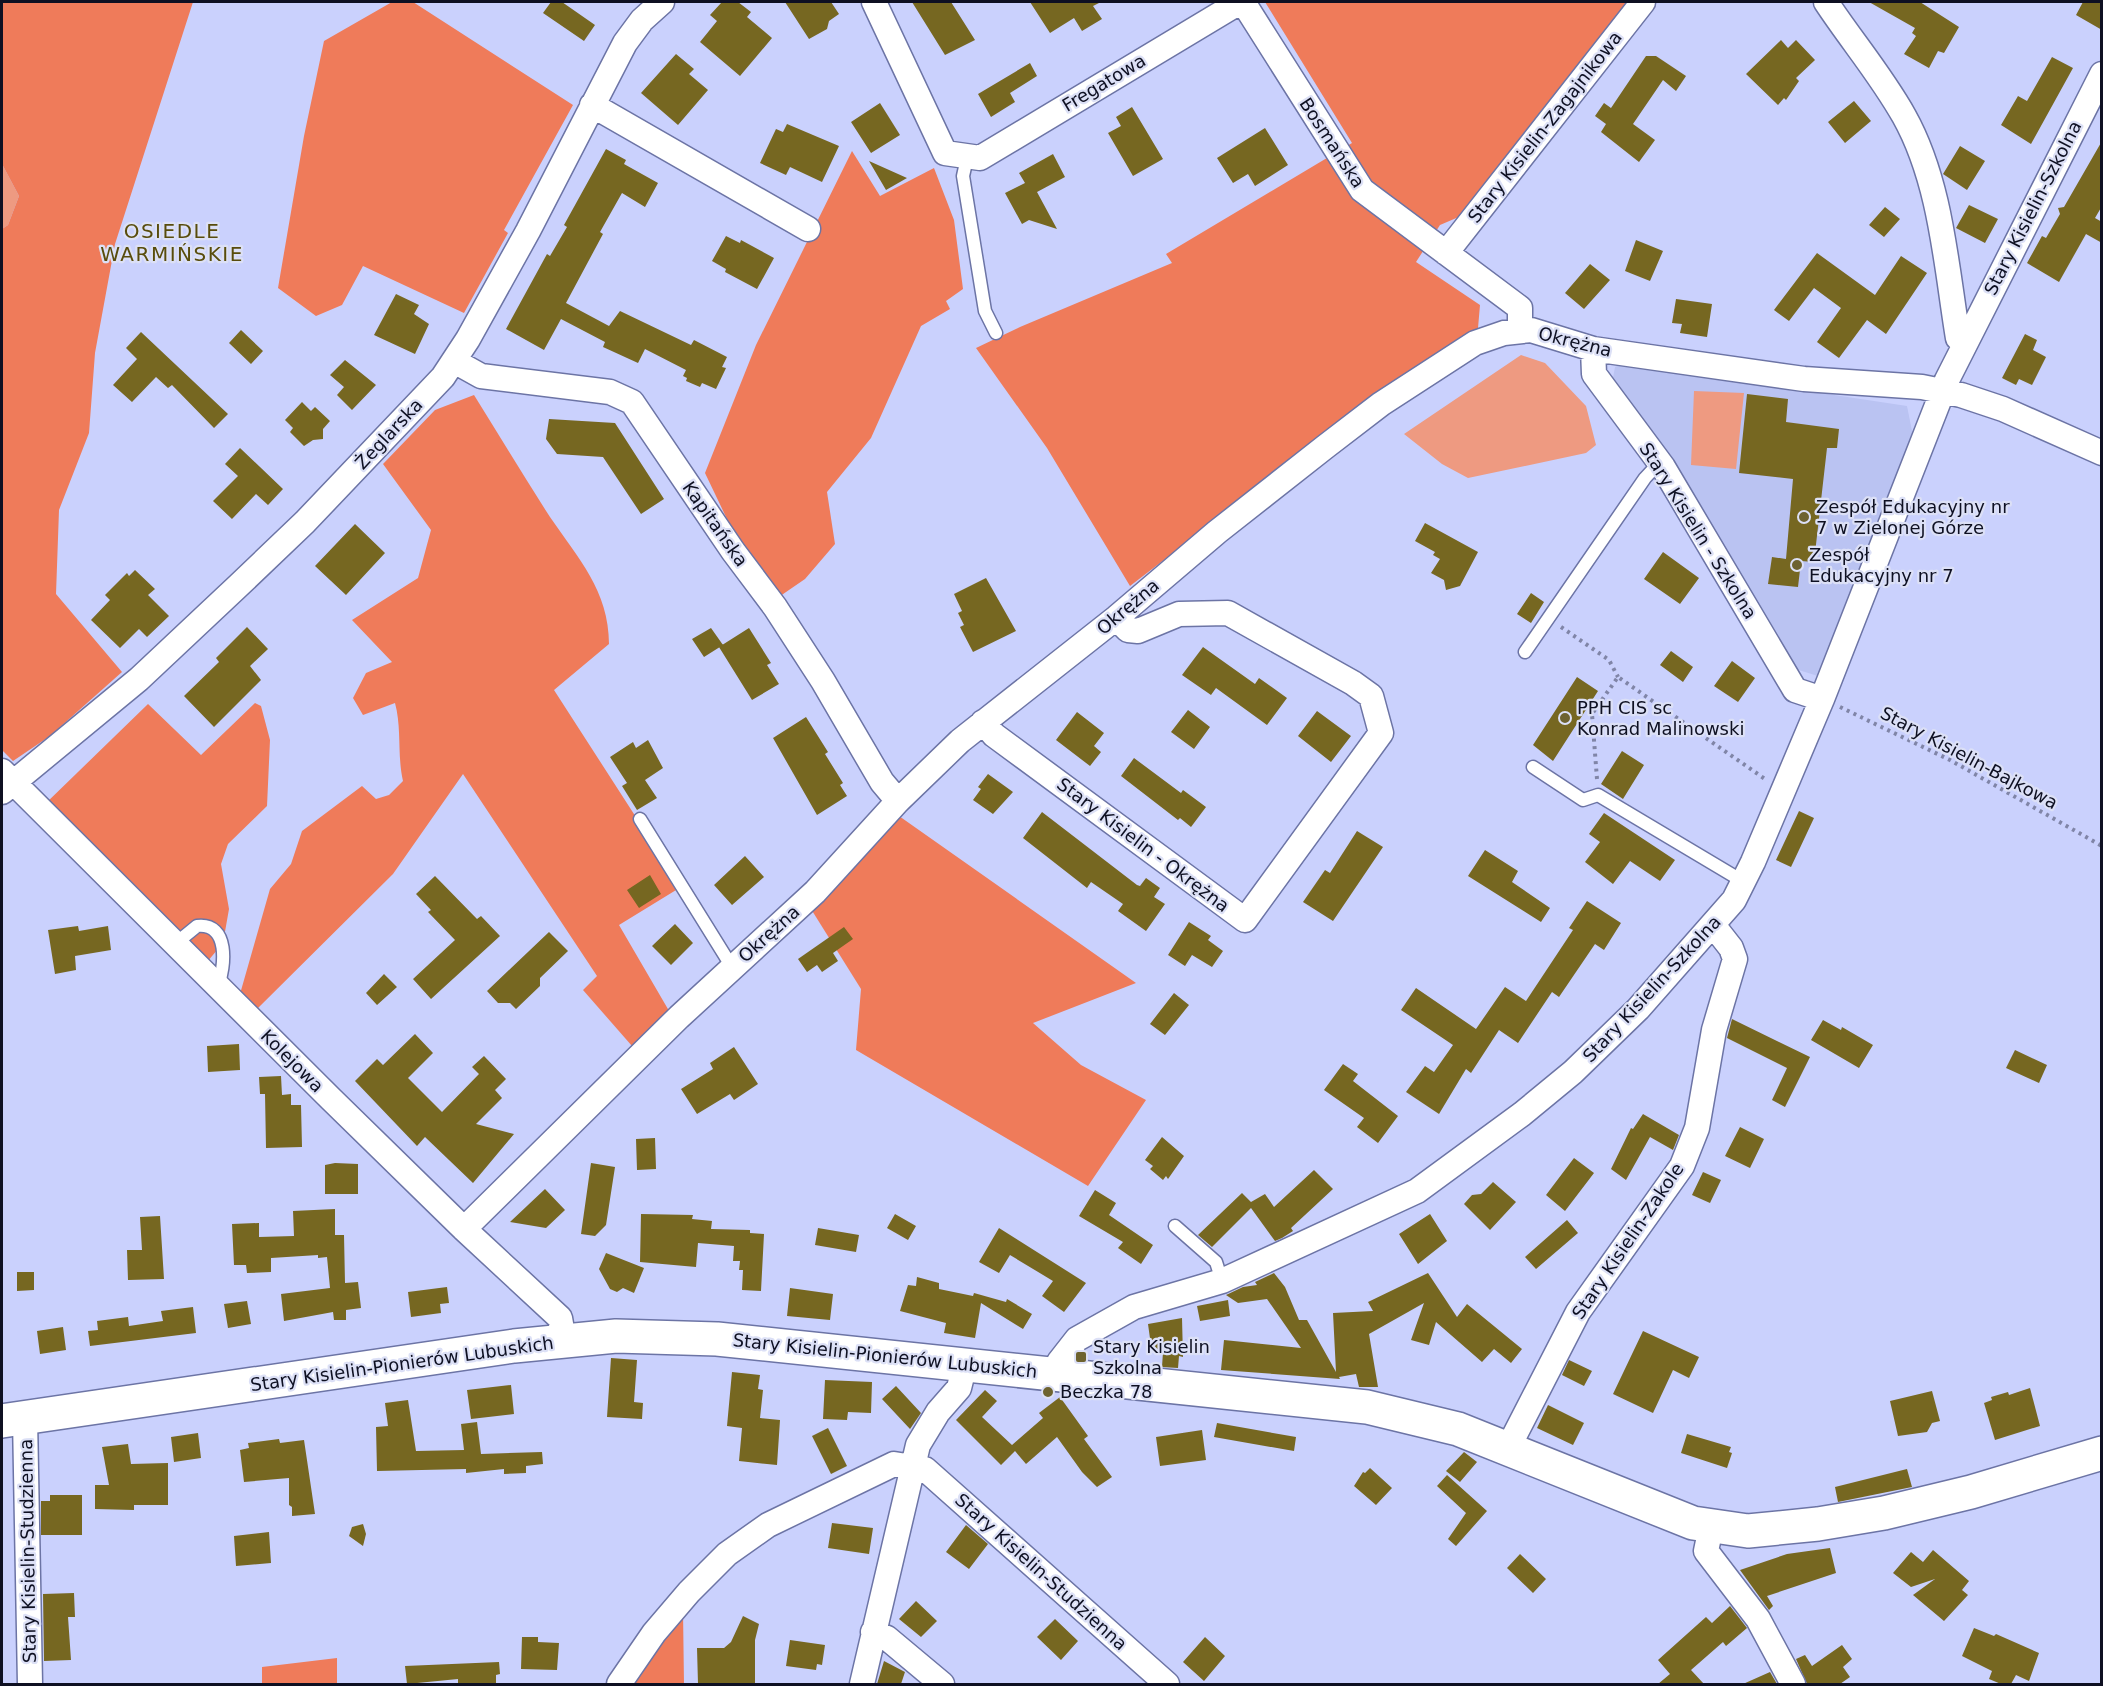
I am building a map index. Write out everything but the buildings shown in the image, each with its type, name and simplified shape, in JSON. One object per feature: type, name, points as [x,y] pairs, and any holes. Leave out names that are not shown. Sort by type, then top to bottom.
[{"type":"street","name":"Żeglarska","points":[[5,782],[139,679],[238,586],[398,425],[454,361],[528,231],[625,43],[642,20],[662,2]]},
{"type":"street","points":[[874,2],[945,153],[967,158]]},
{"type":"street","name":"Fregatowa","points":[[967,158],[980,158],[1241,2]]},
{"type":"street","name":"Bosmańska","points":[[1241,2],[1362,190],[1520,308],[1520,330]]},
{"type":"street","name":"Stary Kisielin-Zagajnikowa","points":[[1446,253],[1643,2]]},
{"type":"street","points":[[1826,2],[1905,117],[1922,153],[1935,199],[1958,338],[1964,343]]},
{"type":"street","name":"Stary Kisielin-Szkolna","points":[[1058,1374],[1059,1362],[1077,1339],[1124,1313],[1154,1300],[1222,1281],[1417,1191],[1522,1114],[1573,1072],[1638,1009],[1713,925],[1744,882],[1822,699],[1942,391],[1964,343],[2102,74]]},
{"type":"street","points":[[592,105],[808,229]]},
{"type":"street","name":"Okrężna","points":[[464,1229],[732,967],[815,892],[898,801],[982,722],[1116,618],[1217,532],[1381,404],[1475,344],[1520,330],[1541,332],[1593,349],[1804,379],[1922,387],[1961,394],[2003,409],[2102,453]]},
{"type":"street","name":"Stary Kisielin - Szkolna","points":[[1593,349],[1594,374],[1659,463],[1795,690],[1822,699]]},
{"type":"street","name":"Kapitańska","points":[[454,361],[481,376],[610,392],[632,402],[733,551],[775,607],[823,681],[882,782],[898,801]]},
{"type":"street","name":"Stary Kisielin - Okrężna","points":[[982,722],[994,735],[1245,920],[1381,734],[1371,696],[1353,683],[1228,613],[1179,614],[1138,631],[1128,630],[1116,618]]},
{"type":"street","name":"Kolejowa","points":[[5,782],[175,944],[464,1229],[560,1318],[564,1341]]},
{"type":"street","name":"Stary Kisielin-Zakole","points":[[1508,1448],[1578,1312],[1665,1193],[1682,1166],[1697,1128],[1714,1030],[1735,959],[1731,948],[1713,925]]},
{"type":"street","name":"Stary Kisielin-Pionierów Lubuskich","points":[[13,1420],[564,1341],[662,1336],[965,1364],[1366,1407],[1458,1429],[1693,1523],[1748,1531],[1782,1529],[1884,1513],[1971,1492],[2102,1453]]},
{"type":"street","points":[[862,1684],[918,1445],[933,1420],[959,1388],[965,1364]]},
{"type":"street","name":"Stary Kisielin-Studzienna","points":[[13,1420],[30,1684]]},
{"type":"street","points":[[619,1684],[654,1633],[688,1592],[728,1554],[768,1525],[883,1469],[894,1464],[912,1466]]},
{"type":"street","name":"Stary Kisielin-Studzienna","points":[[912,1466],[925,1469],[1167,1684]]},
{"type":"street","points":[[1712,1527],[1706,1551],[1758,1619],[1793,1684]]},
{"type":"street","points":[[873,1632],[887,1638],[942,1684]]},
{"type":"lane","points":[[967,158],[963,176],[985,310],[996,333]]},
{"type":"lane","points":[[1525,652],[1645,478],[1659,463]]},
{"type":"lane","points":[[1533,767],[1583,800],[1598,795],[1744,882]]},
{"type":"lane","points":[[640,819],[732,967]]},
{"type":"lane","points":[[175,944],[197,926],[209,927],[216,933],[224,948],[222,974],[218,986]]},
{"type":"lane","points":[[1175,1226],[1216,1262],[1222,1281]]},
{"type":"path","points":[[1548,618],[1609,660],[1618,677],[1660,703],[1767,781],[1768,786]]},
{"type":"path","points":[[1598,795],[1592,714],[1618,677]]},
{"type":"path","name":"Stary Kisielin-Bajkowa","points":[[1822,699],[1916,742],[2102,846]]},
{"type":"shaded area","points":[[2,2],[193,2],[115,244],[95,353],[89,433],[59,510],[56,594],[122,672],[50,736],[13,761],[2,750],[2,229],[8,225],[19,196],[2,164]]},
{"type":"shaded area","points":[[392,2],[413,2],[573,105],[504,230],[508,233],[464,313],[363,266],[342,305],[316,316],[278,288],[304,136],[324,41]]},
{"type":"shaded area","points":[[1265,2],[1633,2],[1468,213],[1440,225],[1416,262],[1480,305],[1478,328],[1406,374],[1130,586],[1047,448],[976,348],[1172,263],[1166,254],[1352,143]]},
{"type":"shaded area","points":[[852,151],[880,196],[934,168],[954,220],[963,289],[946,301],[950,309],[921,326],[871,438],[827,492],[835,544],[805,579],[770,603],[759,586],[705,473],[756,345]]},
{"type":"shaded area","points":[[2,164],[19,196],[8,225],[2,229]]},
{"type":"shaded area","points":[[1521,355],[1545,363],[1586,406],[1596,445],[1586,453],[1468,478],[1442,464],[1404,434]]},
{"type":"shaded area","name":"Zespół Edukacyjny nr 7","points":[[1623,363],[1907,406],[1915,446],[1821,677],[1786,666],[1612,383],[1615,367]]},
{"type":"shaded area","points":[[1694,391],[1744,393],[1736,469],[1691,465]]},
{"type":"shaded area","points":[[474,395],[540,502],[581,561],[598,591],[604,608],[609,644],[554,690],[681,887],[619,925],[679,1028],[646,1062],[583,990],[597,976],[463,774],[393,874],[256,1010],[240,994],[270,889],[291,864],[302,831],[362,786],[376,799],[389,795],[403,781],[395,703],[363,715],[353,698],[366,673],[392,662],[352,620],[418,578],[431,530],[383,464],[435,410]]},
{"type":"shaded area","points":[[255,703],[261,706],[270,740],[267,806],[228,844],[221,864],[229,909],[223,943],[202,968],[43,806],[148,704],[201,755]]},
{"type":"shaded area","points":[[899,816],[1136,983],[1033,1023],[1081,1065],[1146,1100],[1088,1186],[856,1050],[861,989],[811,909]]},
{"type":"shaded area","points":[[683,1611],[684,1684],[631,1684]]},
{"type":"shaded area","points":[[337,1658],[337,1684],[262,1684],[262,1667]]},
{"type":"place","name":"Zespół Edukacyjny nr 7 w Zielonej Górze","points":[[1804,517]]},
{"type":"place","name":"Zespół Edukacyjny nr 7","points":[[1797,565]]},
{"type":"place","name":"PPH CIS sc Konrad Malinowski","points":[[1565,718]]},
{"type":"place","name":"Stary Kisielin Szkolna","points":[[1081,1357]]},
{"type":"place","name":"Beczka 78","points":[[1048,1392]]},
{"type":"district","name":"OSIEDLE WARMIŃSKIE","points":[[172,242]]}]
